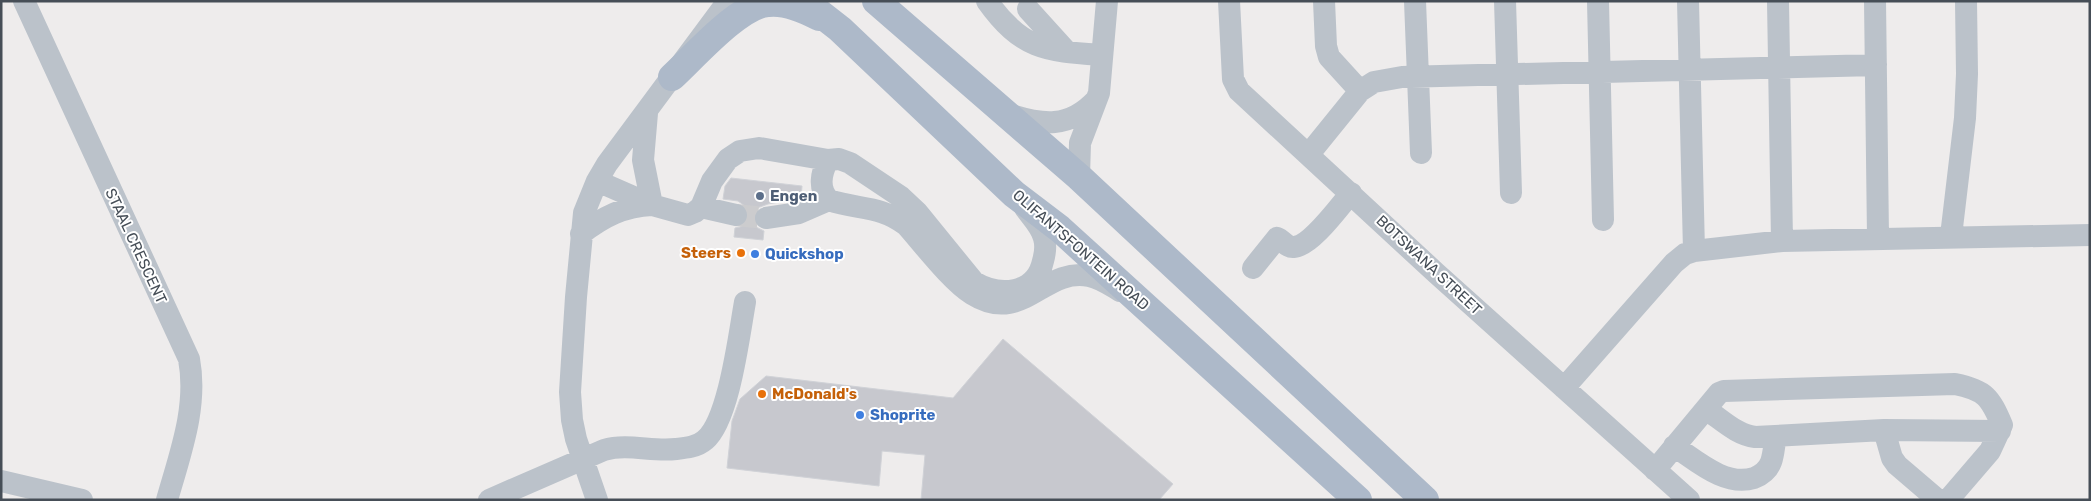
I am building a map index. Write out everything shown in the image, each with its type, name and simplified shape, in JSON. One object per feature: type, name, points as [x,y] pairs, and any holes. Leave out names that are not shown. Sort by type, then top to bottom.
[{"type":"main road","name":"OLIFANTSFONTEIN ROAD","points":[[804,1],[840,29],[1014,194],[1060,229],[1358,500]]},
{"type":"main road","points":[[876,1],[1079,177],[1424,500]]},
{"type":"main road","points":[[672,77],[741,14],[755,6],[768,3],[782,3],[815,15],[840,29]]},
{"type":"street","name":"STAAL CRESCENT","points":[[24,1],[189,359],[192,400],[182,449],[168,500]]},
{"type":"street","points":[[596,500],[572,420],[570,392],[584,213],[597,181],[728,1]]},
{"type":"street","points":[[987,1],[1005,24],[1029,43],[1043,48],[1067,52],[1102,55]]},
{"type":"street","points":[[1079,177],[1080,143],[1086,124],[1098,99],[1108,1]]},
{"type":"street","name":"BOTSWANA STREET","points":[[1229,1],[1233,83],[1239,91],[1436,273],[1689,500]]},
{"type":"street","points":[[1324,1],[1326,46],[1329,58],[1360,91]]},
{"type":"street","points":[[1415,1],[1421,153]]},
{"type":"street","points":[[1505,1],[1511,193]]},
{"type":"street","points":[[1598,1],[1603,220]]},
{"type":"street","points":[[1688,1],[1694,251]]},
{"type":"street","points":[[1778,1],[1782,241]]},
{"type":"street","points":[[1875,1],[1878,237]]},
{"type":"street","points":[[1951,236],[1967,74],[1966,1]]},
{"type":"street","points":[[1028,8],[1067,52]]},
{"type":"street","points":[[1308,154],[1360,91],[1374,82],[1387,78],[1506,73],[1876,65]]},
{"type":"street","points":[[1007,113],[1035,122],[1056,123],[1071,118],[1098,99]]},
{"type":"street","points":[[648,109],[643,160],[652,205]]},
{"type":"street","points":[[597,181],[652,205],[683,214],[695,212],[701,207],[712,181],[728,159],[740,151],[759,148],[828,160],[839,159],[850,163],[901,197],[917,212],[968,276],[979,285],[998,291],[1018,290],[1031,282],[1039,273],[1044,256],[1045,240],[1041,230],[1014,194]]},
{"type":"street","points":[[828,160],[821,184],[824,194],[829,200]]},
{"type":"street","points":[[1253,268],[1277,238],[1290,247],[1306,242],[1351,193]]},
{"type":"street","points":[[766,218],[799,213],[829,200],[892,214],[906,225],[961,286],[972,295],[988,302],[1004,304],[1020,301],[1061,279],[1081,275],[1105,282],[1147,307]]},
{"type":"street","points":[[581,234],[597,222],[624,208],[652,205]]},
{"type":"street","points":[[701,207],[736,215]]},
{"type":"street","points":[[1564,388],[1674,263],[1685,254],[1694,251],[1782,241],[1878,237],[2090,235]]},
{"type":"street","points":[[489,500],[582,458],[615,447],[672,450],[699,444],[706,439],[720,417],[745,302]]},
{"type":"street","points":[[1655,470],[1707,410],[1719,393],[1724,391],[1955,384],[1974,388],[1984,394],[2002,425],[1990,451],[1948,500]]},
{"type":"street","points":[[1707,410],[1747,436],[1884,430],[2000,431]]},
{"type":"street","points":[[1884,430],[1892,458],[1897,465],[1938,500]]},
{"type":"street","points":[[1674,446],[1723,477],[1748,480],[1766,471],[1771,463],[1776,436]]},
{"type":"street","points":[[1,481],[82,500]]},
{"type":"building","points":[[731,178],[802,186],[801,198],[757,208],[753,220],[756,227],[764,231],[763,240],[734,237],[735,228],[746,224],[749,212],[738,201],[723,199],[725,186]]},
{"type":"building","name":"Shoprite","points":[[1003,339],[1173,484],[1159,500],[921,500],[925,455],[882,451],[879,486],[727,468],[732,421],[740,399],[766,376],[953,398]]},
{"type":"tunnel","points":[[736,215],[766,218]]},
{"type":"place","name":"Engen","points":[[760,196]]},
{"type":"place","name":"Steers","points":[[741,253]]},
{"type":"place","name":"Quickshop","points":[[755,254]]},
{"type":"place","name":"McDonald's","points":[[762,394]]},
{"type":"place","name":"Shoprite","points":[[860,415]]}]
